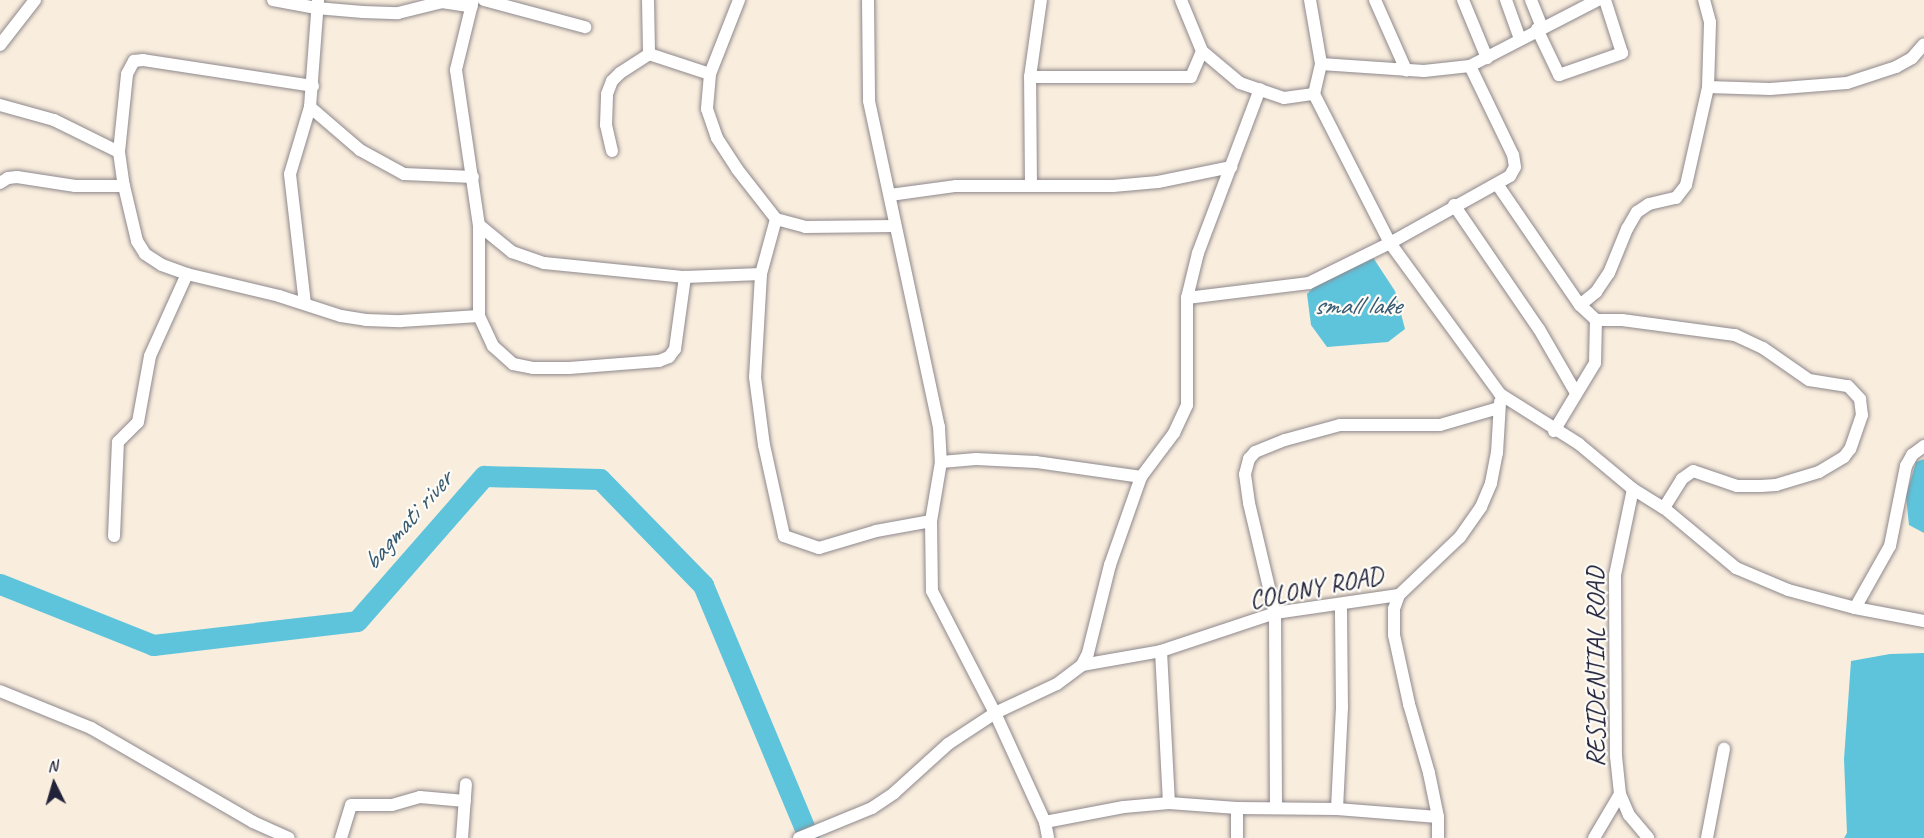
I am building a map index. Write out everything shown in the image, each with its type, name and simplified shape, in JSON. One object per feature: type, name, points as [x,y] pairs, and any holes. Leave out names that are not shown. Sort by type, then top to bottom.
[{"type":"street","points":[[0,45],[35,0]]},
{"type":"street","points":[[273,0],[398,13],[442,2],[473,3],[456,70],[479,225],[479,316],[493,346],[513,364],[533,368],[569,368],[659,361],[669,357],[675,349],[685,277]]},
{"type":"street","points":[[484,0],[585,27]]},
{"type":"street","points":[[648,0],[649,54]]},
{"type":"street","points":[[739,0],[710,74],[707,109],[710,122],[737,169],[776,219],[805,228],[895,226]]},
{"type":"street","points":[[868,0],[869,101],[939,427],[941,462],[931,521],[932,591],[995,713],[1045,822],[1048,838]]},
{"type":"street","points":[[1031,186],[1030,76],[1041,0]]},
{"type":"street","points":[[1181,0],[1202,51],[1240,82],[1284,98],[1314,94]]},
{"type":"street","points":[[1310,0],[1321,64],[1314,94],[1390,243],[1500,394],[1554,431],[1579,444],[1633,489],[1664,508],[1736,568],[1788,590],[1855,608],[1924,621]]},
{"type":"street","points":[[1375,0],[1406,70]]},
{"type":"street","points":[[1463,0],[1487,58]]},
{"type":"street","points":[[1506,0],[1520,39]]},
{"type":"street","points":[[1531,0],[1559,75],[1622,53],[1605,0]]},
{"type":"street","points":[[1321,64],[1406,70],[1438,70],[1470,66],[1585,3],[1598,0]]},
{"type":"street","points":[[1580,305],[1596,292],[1609,273],[1627,229],[1637,212],[1649,204],[1676,198],[1686,185],[1708,87],[1710,22],[1704,0]]},
{"type":"street","points":[[305,304],[290,174],[310,107],[317,4]]},
{"type":"street","points":[[1708,87],[1823,87],[1877,74],[1918,59],[1924,44]]},
{"type":"street","points":[[1030,76],[1191,76],[1202,51]]},
{"type":"street","points":[[649,54],[710,74]]},
{"type":"street","points":[[612,151],[606,125],[607,94],[612,81],[620,73],[649,54]]},
{"type":"street","points":[[313,86],[143,60],[134,61],[128,74],[119,152],[123,186],[137,241],[145,254],[162,265],[187,274],[305,304],[341,316],[366,320],[401,321],[479,316]]},
{"type":"street","points":[[1187,298],[1300,286],[1390,243],[1497,184],[1513,172],[1515,162],[1470,66]]},
{"type":"street","points":[[799,838],[872,808],[894,793],[948,744],[995,713],[1057,684],[1082,665],[1088,653],[1110,565],[1141,477],[1174,433],[1187,405],[1187,298],[1198,253],[1260,89]]},
{"type":"street","points":[[0,105],[54,120],[119,152]]},
{"type":"street","points":[[310,107],[360,150],[404,174],[473,177]]},
{"type":"street","points":[[890,195],[956,186],[1113,186],[1158,182],[1231,167]]},
{"type":"street","points":[[0,183],[17,177],[75,186],[123,186]]},
{"type":"street","points":[[1497,184],[1580,305],[1596,320],[1622,320],[1735,335],[1763,348],[1809,380],[1848,386],[1862,404],[1862,415],[1850,449],[1844,457],[1819,472],[1776,485],[1737,486],[1693,471],[1682,479],[1664,508]]},
{"type":"street","points":[[1454,206],[1539,329],[1576,393]]},
{"type":"street","points":[[776,219],[761,274],[755,377],[764,445],[784,536],[819,548],[876,531],[931,521]]},
{"type":"street","points":[[479,225],[512,252],[526,259],[584,268],[685,277],[761,274]]},
{"type":"street","points":[[114,536],[118,442],[138,422],[150,356],[187,274]]},
{"type":"street","points":[[1554,431],[1594,363],[1596,320]]},
{"type":"street","name":"COLONY ROAD","points":[[1082,665],[1161,651],[1275,613],[1399,595],[1460,537],[1481,507],[1491,483],[1497,453],[1500,394]]},
{"type":"street","points":[[1276,807],[1275,613],[1258,545],[1246,482],[1246,466],[1255,452],[1285,440],[1340,425],[1440,425],[1499,408]]},
{"type":"street","points":[[1855,608],[1890,546],[1906,466],[1912,455],[1924,447]]},
{"type":"street","points":[[941,462],[1026,461],[1141,477]]},
{"type":"street","name":"RESIDENTIAL ROAD","points":[[1633,489],[1615,576],[1616,756],[1620,794],[1629,815],[1648,838]]},
{"type":"street","points":[[1399,595],[1394,609],[1394,635],[1437,817],[1438,838]]},
{"type":"street","points":[[1337,809],[1342,708],[1341,604]]},
{"type":"street","points":[[1161,651],[1169,802]]},
{"type":"street","points":[[0,691],[91,728],[253,822],[289,838]]},
{"type":"street","points":[[1707,838],[1724,750]]},
{"type":"street","points":[[462,838],[466,784]]},
{"type":"street","points":[[1594,838],[1620,794]]},
{"type":"street","points":[[341,838],[351,805],[392,805],[420,796],[465,801]]},
{"type":"street","points":[[1045,822],[1114,808],[1169,802],[1237,808],[1337,809],[1437,817]]},
{"type":"street","points":[[1237,808],[1237,838]]},
{"type":"water","name":"small lake","points":[[1372,256],[1395,291],[1405,329],[1388,342],[1327,347],[1311,325],[1307,294],[1323,277]]},
{"type":"water","points":[[1924,459],[1924,533],[1909,525],[1906,496],[1916,462]]},
{"type":"water","points":[[1924,653],[1924,838],[1844,838],[1847,833],[1844,759],[1851,661],[1890,654]]},
{"type":"waterway","name":"bagmati river","points":[[0,584],[153,645],[357,621],[484,476],[600,479],[703,585],[809,838]]}]
